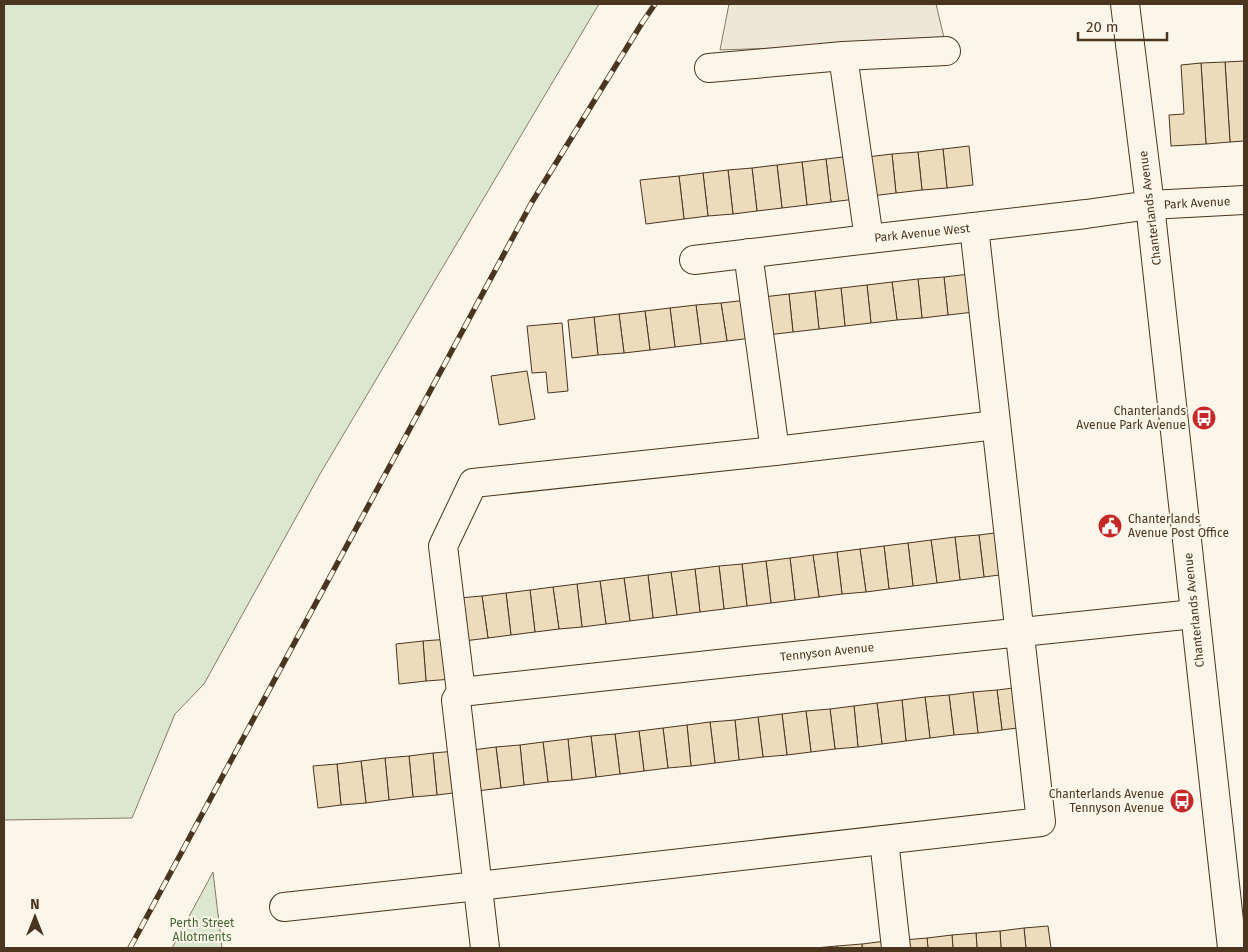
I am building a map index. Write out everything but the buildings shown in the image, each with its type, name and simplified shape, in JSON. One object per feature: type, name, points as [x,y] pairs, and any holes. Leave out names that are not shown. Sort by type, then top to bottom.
[{"type":"street","name":"Chanterlands Avenue","points":[[1125,4],[1150,205],[1232,948]]},
{"type":"street","points":[[709,68],[843,56],[946,52]]},
{"type":"street","points":[[843,56],[869,238]]},
{"type":"street","name":"Park Avenue","points":[[1150,205],[1244,200]]},
{"type":"street","name":"Park Avenue West","points":[[694,260],[1150,205]]},
{"type":"street","points":[[284,907],[1041,822],[974,227]]},
{"type":"street","points":[[748,253],[775,451]]},
{"type":"street","points":[[485,948],[456,700],[461,692],[443,546],[473,483],[996,425]]},
{"type":"street","name":"Tennyson Avenue","points":[[461,692],[1194,614]]},
{"type":"street","points":[[884,840],[896,948]]},
{"type":"green space","points":[[4,4],[599,4],[320,474],[204,684],[175,714],[132,818],[4,820]]},
{"type":"green space","name":"Perth Street Allotments","points":[[213,872],[222,948],[172,948]]},
{"type":"shaded area","points":[[729,4],[936,4],[945,42],[720,50]]},
{"type":"railway","points":[[130,948],[532,202],[655,4]]},
{"type":"place","name":"Chanterlands Avenue Park Avenue","points":[[1204,418]]},
{"type":"place","name":"Chanterlands Avenue Post Office","points":[[1110,526]]},
{"type":"place","name":"Chanterlands Avenue Tennyson Avenue","points":[[1182,801]]}]
